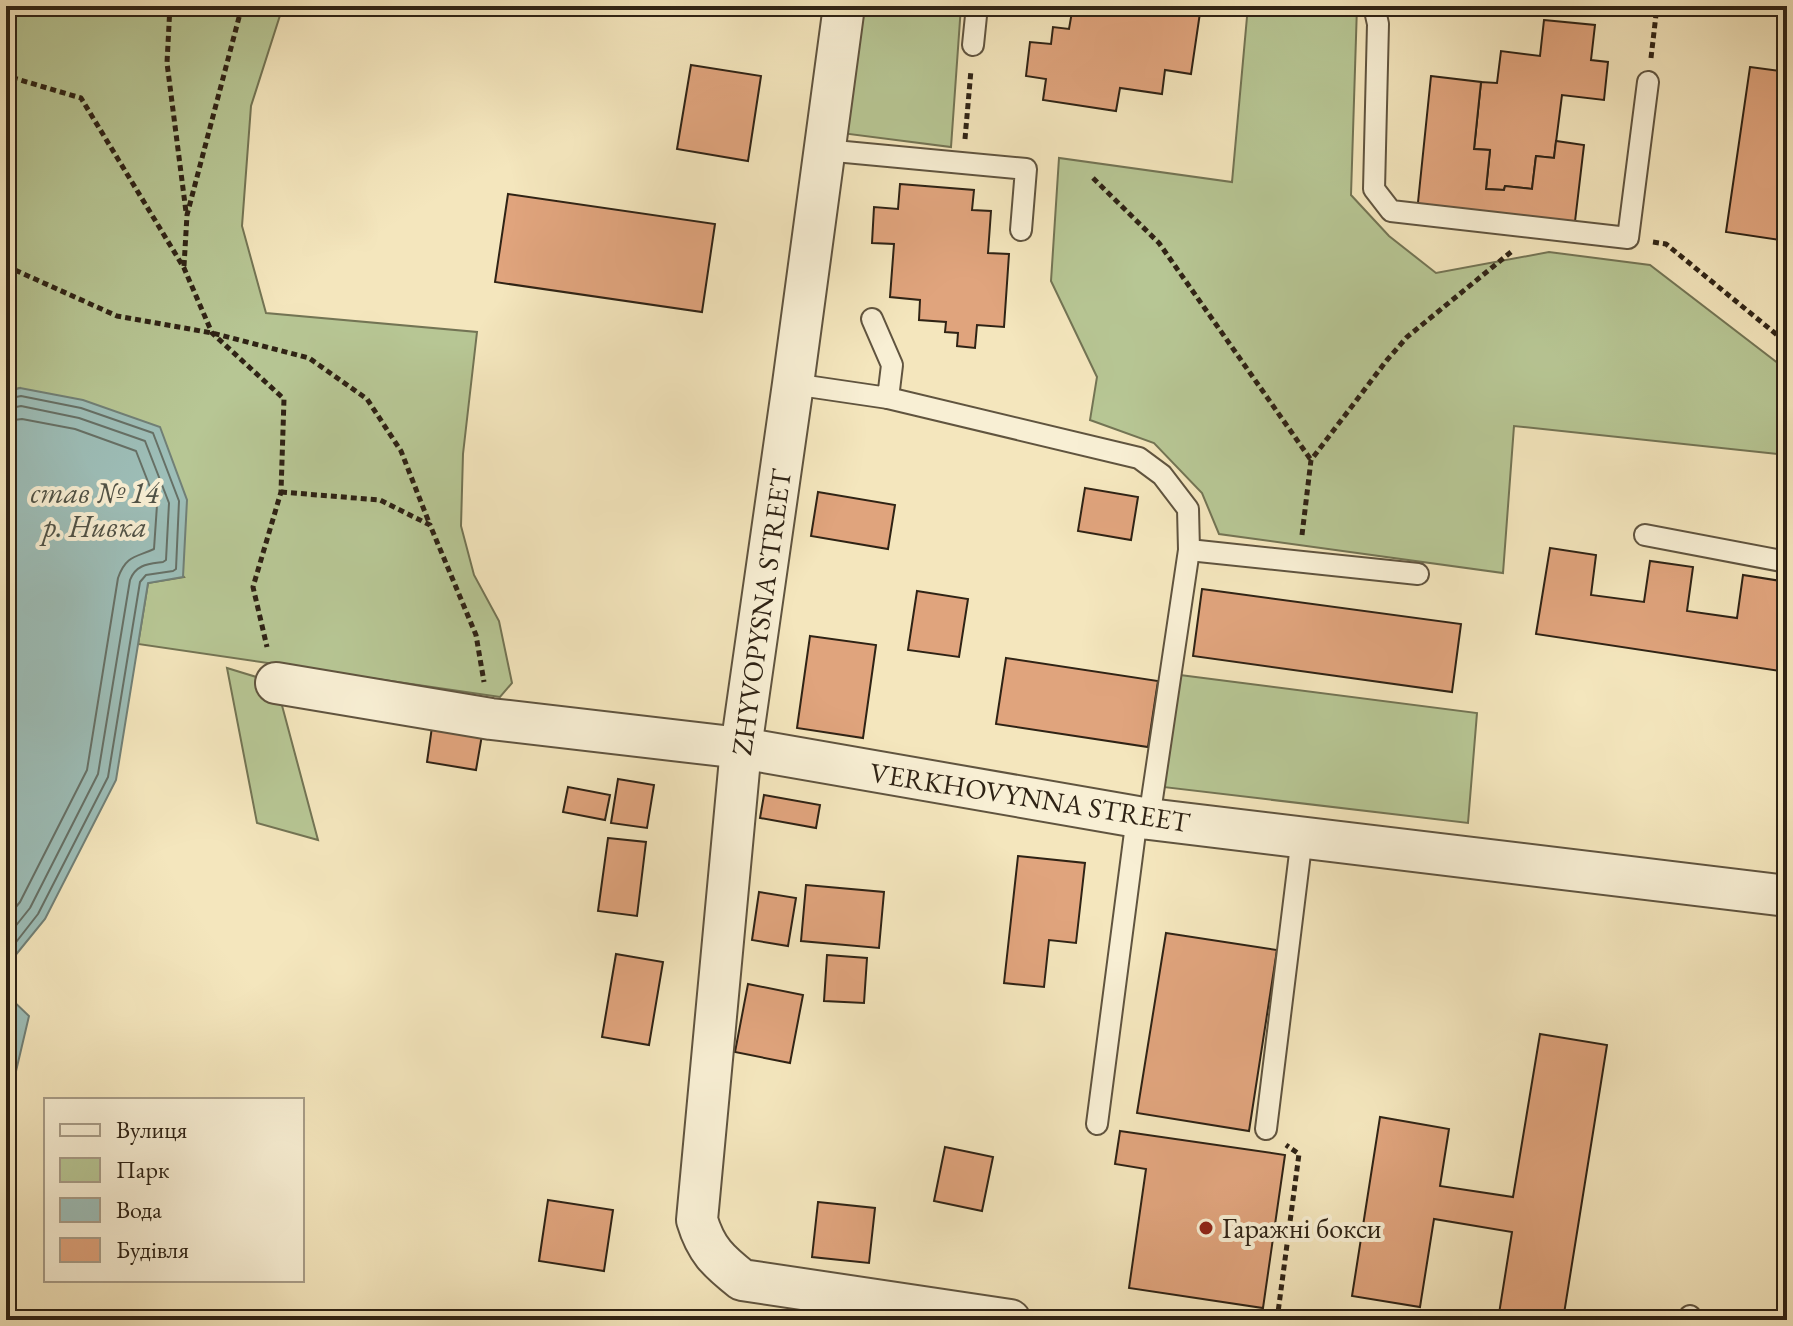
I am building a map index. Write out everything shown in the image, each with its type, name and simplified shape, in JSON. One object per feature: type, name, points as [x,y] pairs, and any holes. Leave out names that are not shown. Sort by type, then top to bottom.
[{"type":"street","name":"ZHYVOPYSNA STREET","points":[[844,6],[741,748],[697,1220],[703,1240],[721,1264],[742,1280],[993,1319]]},
{"type":"street","name":"VERKHOVYNNA STREET","points":[[276,683],[491,719],[741,748],[1143,818],[1787,896]]},
{"type":"lane","points":[[973,45],[977,6]]},
{"type":"lane","points":[[1374,6],[1378,24],[1374,189],[1391,211],[1628,238],[1648,82]]},
{"type":"lane","points":[[824,150],[1026,169],[1021,230]]},
{"type":"lane","points":[[872,319],[892,365],[888,398]]},
{"type":"lane","points":[[793,384],[888,398],[1139,458],[1162,475],[1188,509],[1189,550],[1143,818],[1097,1124]]},
{"type":"lane","points":[[1645,535],[1787,562]]},
{"type":"lane","points":[[1189,550],[1418,574]]},
{"type":"lane","points":[[1266,1129],[1302,837]]},
{"type":"path","points":[[170,6],[167,63],[187,215],[184,268]]},
{"type":"path","points":[[187,215],[242,6]]},
{"type":"path","points":[[1655,27],[1657,6]]},
{"type":"path","points":[[967,125],[973,45]]},
{"type":"path","points":[[6,70],[10,77],[81,98],[184,268],[212,333],[284,399],[281,492],[253,587],[276,683]]},
{"type":"path","points":[[1093,178],[1159,243],[1311,460]]},
{"type":"path","points":[[1303,515],[1311,460],[1387,360],[1407,337],[1540,228]]},
{"type":"path","points":[[1628,238],[1666,244],[1787,343]]},
{"type":"path","points":[[6,266],[117,316],[212,333],[309,358],[367,399],[401,451],[476,635],[491,719]]},
{"type":"path","points":[[281,492],[380,500],[430,525]]},
{"type":"path","points":[[1266,1129],[1299,1154],[1277,1320]]},
{"type":"green space","points":[[6,6],[283,6],[251,106],[242,226],[266,313],[477,332],[463,454],[461,526],[474,575],[499,621],[512,683],[500,697],[138,644],[148,583],[184,577],[20,388],[6,392]]},
{"type":"green space","points":[[858,6],[961,6],[951,147],[841,133]]},
{"type":"green space","points":[[1248,6],[1357,6],[1351,195],[1389,236],[1436,273],[1549,252],[1650,265],[1787,370],[1787,455],[1514,426],[1503,573],[1219,534],[1202,493],[1154,443],[1090,420],[1097,377],[1051,281],[1059,158],[1232,182]]},
{"type":"green space","points":[[227,668],[276,683],[318,840],[257,823]]},
{"type":"green space","points":[[1180,675],[1477,713],[1468,823],[1163,787]]},
{"type":"water","name":"став № 14 р. Нивка","points":[[20,388],[83,400],[160,427],[187,500],[183,577],[148,583],[116,780],[45,919],[14,957],[7,995],[29,1016],[6,1103],[6,392]]},
{"type":"building","points":[[1073,6],[1201,6],[1191,74],[1165,70],[1162,94],[1120,88],[1116,111],[1043,100],[1046,79],[1026,76],[1030,42],[1051,44],[1053,27],[1069,29]]},
{"type":"building","points":[[1544,20],[1595,25],[1591,60],[1608,62],[1604,100],[1562,95],[1554,158],[1536,156],[1532,189],[1505,186],[1504,190],[1486,189],[1490,150],[1474,149],[1481,82],[1497,83],[1501,51],[1540,56]]},
{"type":"building","points":[[691,65],[761,76],[748,161],[677,149]]},
{"type":"building","points":[[1750,67],[1787,72],[1786,241],[1726,232]]},
{"type":"building","points":[[1431,76],[1481,82],[1474,149],[1490,150],[1486,189],[1504,190],[1505,186],[1532,189],[1536,156],[1554,158],[1556,141],[1584,145],[1574,230],[1417,212]]},
{"type":"building","points":[[900,184],[974,190],[972,210],[991,211],[988,253],[1009,254],[1004,327],[977,325],[975,348],[957,346],[958,333],[945,332],[946,322],[919,320],[920,300],[890,297],[894,244],[872,243],[874,207],[898,209]]},
{"type":"building","points":[[508,194],[715,224],[702,312],[495,282]]},
{"type":"building","points":[[1085,488],[1138,497],[1131,540],[1078,531]]},
{"type":"building","points":[[818,492],[895,505],[888,549],[811,536]]},
{"type":"building","points":[[1550,548],[1596,555],[1591,595],[1644,602],[1650,561],[1693,567],[1687,611],[1737,618],[1743,575],[1787,582],[1787,672],[1536,634]]},
{"type":"building","points":[[1202,589],[1461,624],[1452,692],[1193,656]]},
{"type":"building","points":[[917,591],[968,599],[959,657],[908,650]]},
{"type":"building","points":[[810,636],[876,645],[863,738],[797,728]]},
{"type":"building","points":[[1006,658],[1158,681],[1148,747],[996,724]]},
{"type":"building","points":[[432,727],[482,735],[476,770],[427,762]]},
{"type":"building","points":[[618,779],[654,785],[647,828],[611,823]]},
{"type":"building","points":[[568,787],[610,795],[605,820],[563,812]]},
{"type":"building","points":[[764,795],[820,805],[816,828],[760,818]]},
{"type":"building","points":[[608,838],[646,842],[637,916],[598,911]]},
{"type":"building","points":[[1018,856],[1085,863],[1076,943],[1049,940],[1044,987],[1004,983]]},
{"type":"building","points":[[806,885],[884,892],[879,948],[801,941]]},
{"type":"building","points":[[759,892],[796,898],[788,946],[752,940]]},
{"type":"building","points":[[1166,933],[1277,950],[1249,1131],[1137,1113]]},
{"type":"building","points":[[616,954],[663,962],[649,1045],[602,1037]]},
{"type":"building","points":[[827,955],[867,958],[864,1003],[824,1001]]},
{"type":"building","points":[[748,984],[803,995],[790,1063],[735,1052]]},
{"type":"building","points":[[1540,1034],[1607,1045],[1563,1320],[1498,1320],[1512,1232],[1434,1219],[1420,1307],[1352,1296],[1380,1117],[1449,1129],[1440,1186],[1513,1197]]},
{"type":"building","name":"Гаражні бокси","points":[[1120,1131],[1285,1155],[1263,1308],[1129,1288],[1146,1169],[1115,1164]]},
{"type":"building","points":[[945,1147],[993,1157],[982,1211],[934,1201]]},
{"type":"building","points":[[548,1200],[613,1210],[604,1271],[539,1261]]},
{"type":"building","points":[[818,1202],[875,1208],[869,1263],[812,1257]]},
{"type":"place","name":"Гаражні бокси","points":[[1206,1228]]}]
